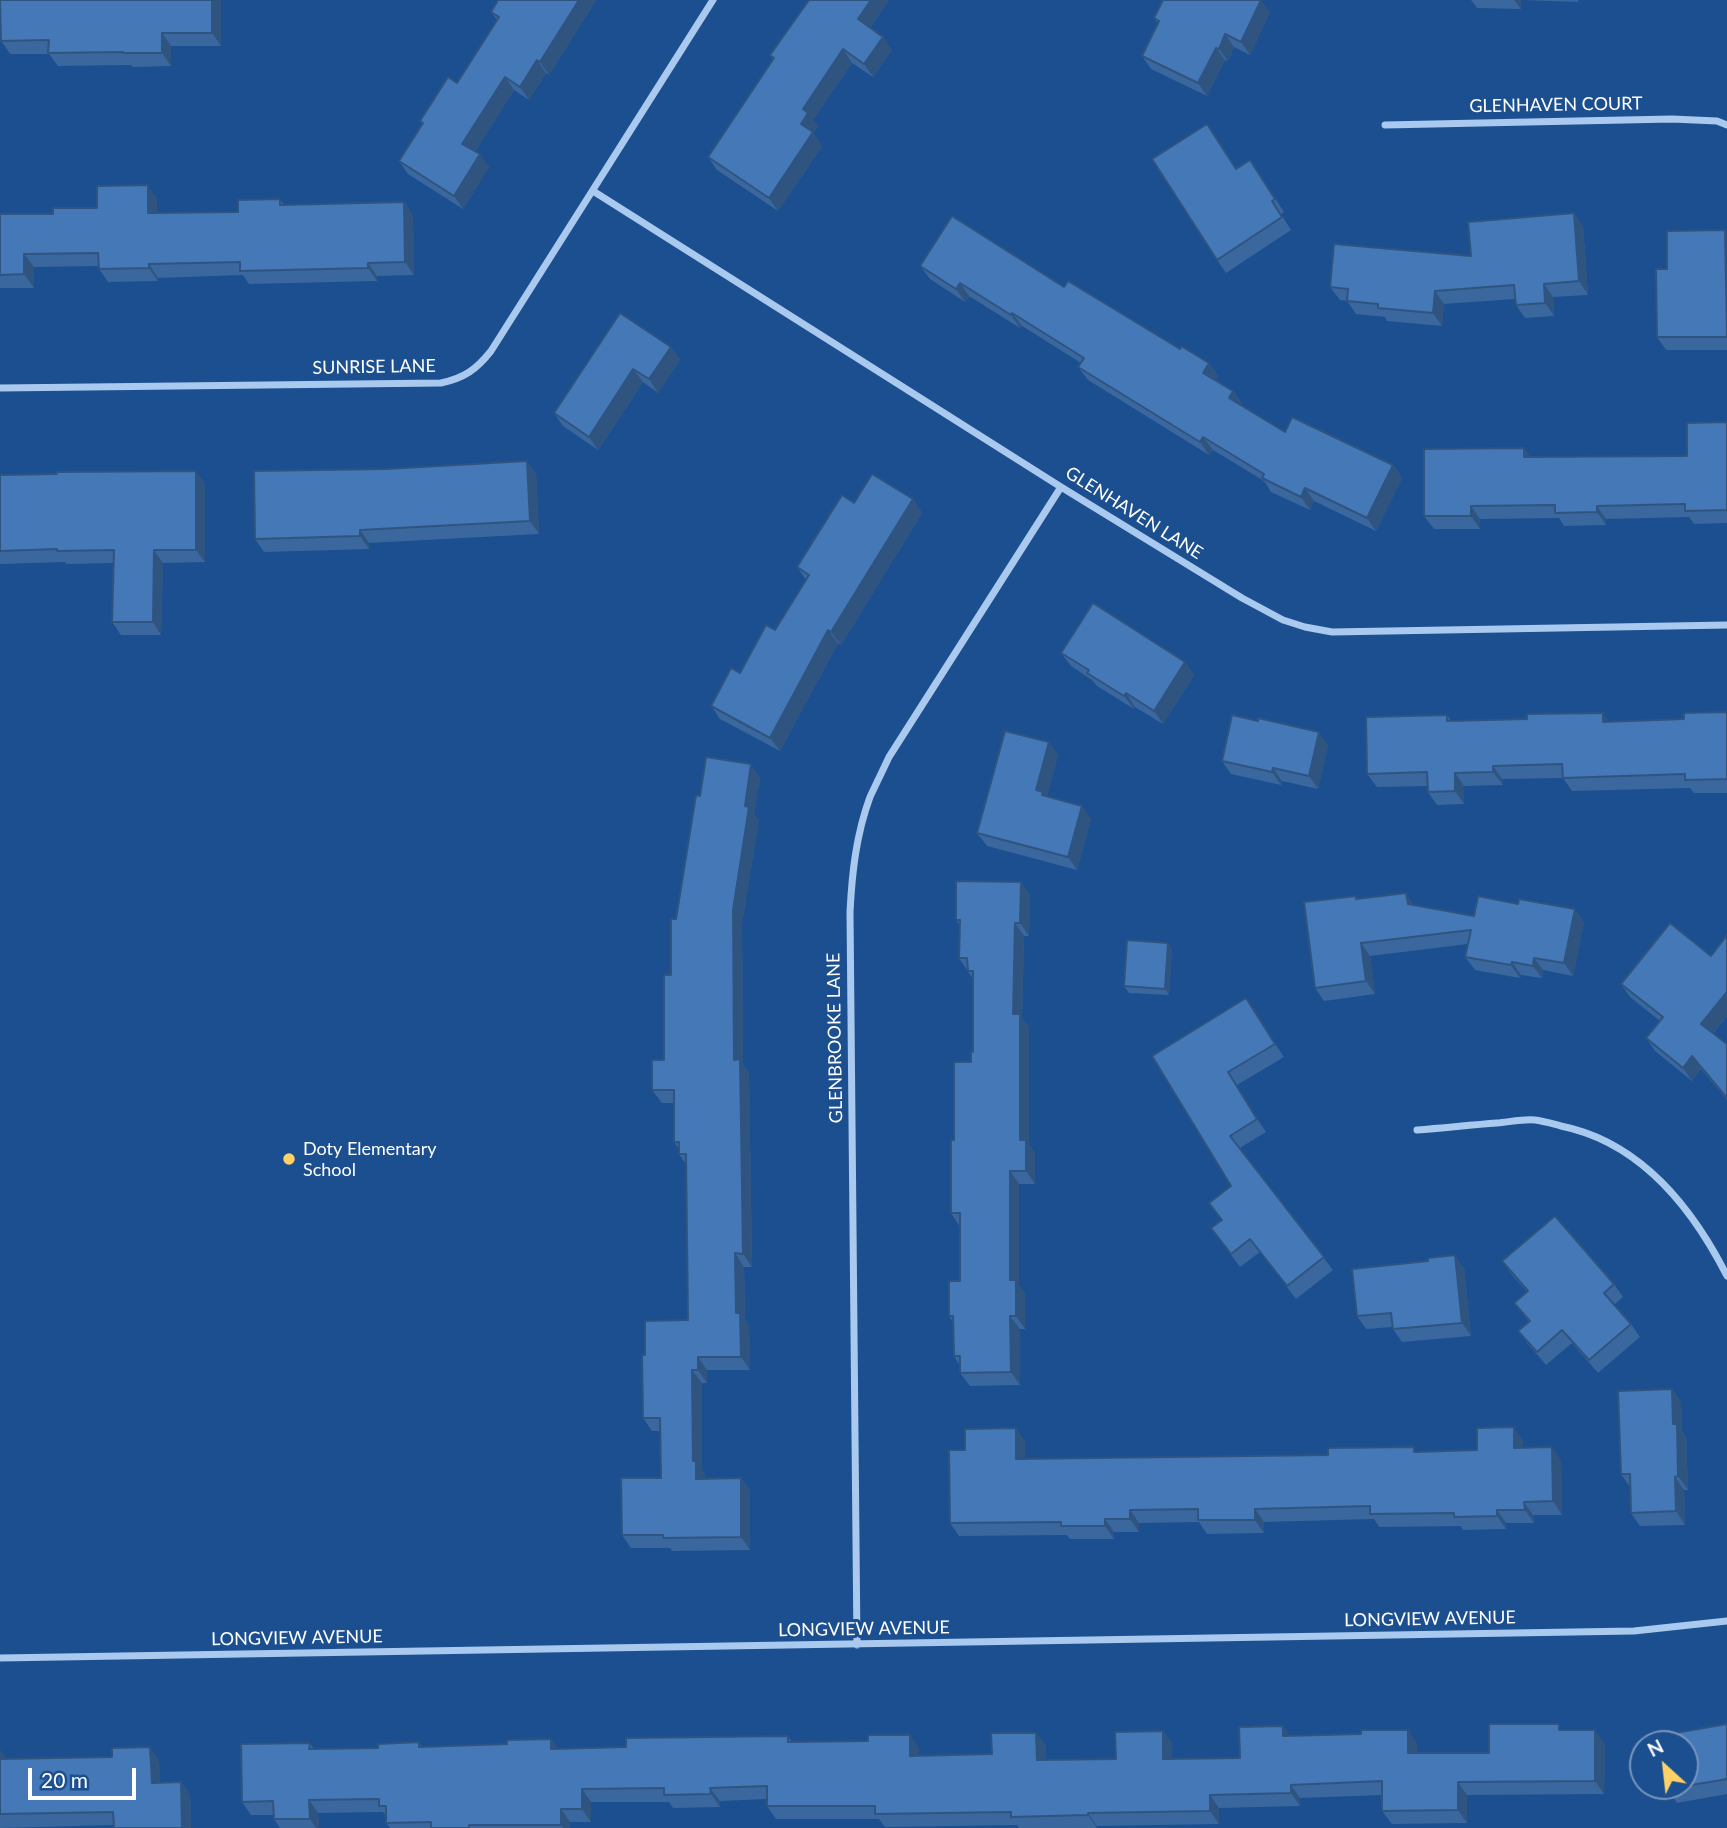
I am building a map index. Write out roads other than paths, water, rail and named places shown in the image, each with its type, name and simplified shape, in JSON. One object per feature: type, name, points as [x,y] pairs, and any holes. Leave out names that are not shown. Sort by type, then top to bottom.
[{"type":"street","name":"SUNRISE LANE","points":[[0,388],[440,383],[457,379],[481,363],[491,351],[713,0]]},
{"type":"street","name":"GLENHAVEN COURT","points":[[1385,125],[1672,119],[1717,121],[1727,125]]},
{"type":"street","name":"GLENHAVEN LANE","points":[[593,191],[1061,487],[1252,604],[1283,620],[1332,632],[1727,625]]},
{"type":"street","name":"GLENBROOKE LANE","points":[[857,1644],[850,912],[858,836],[871,796],[890,757],[1061,487]]},
{"type":"street","points":[[1417,1130],[1535,1120],[1576,1129],[1605,1140],[1638,1160],[1663,1184],[1694,1219],[1715,1251],[1727,1276]]},
{"type":"street","name":"LONGVIEW AVENUE","points":[[0,1658],[1634,1631],[1727,1621]]},
{"type":"place","name":"Doty Elementary School","points":[[289,1159]]}]
